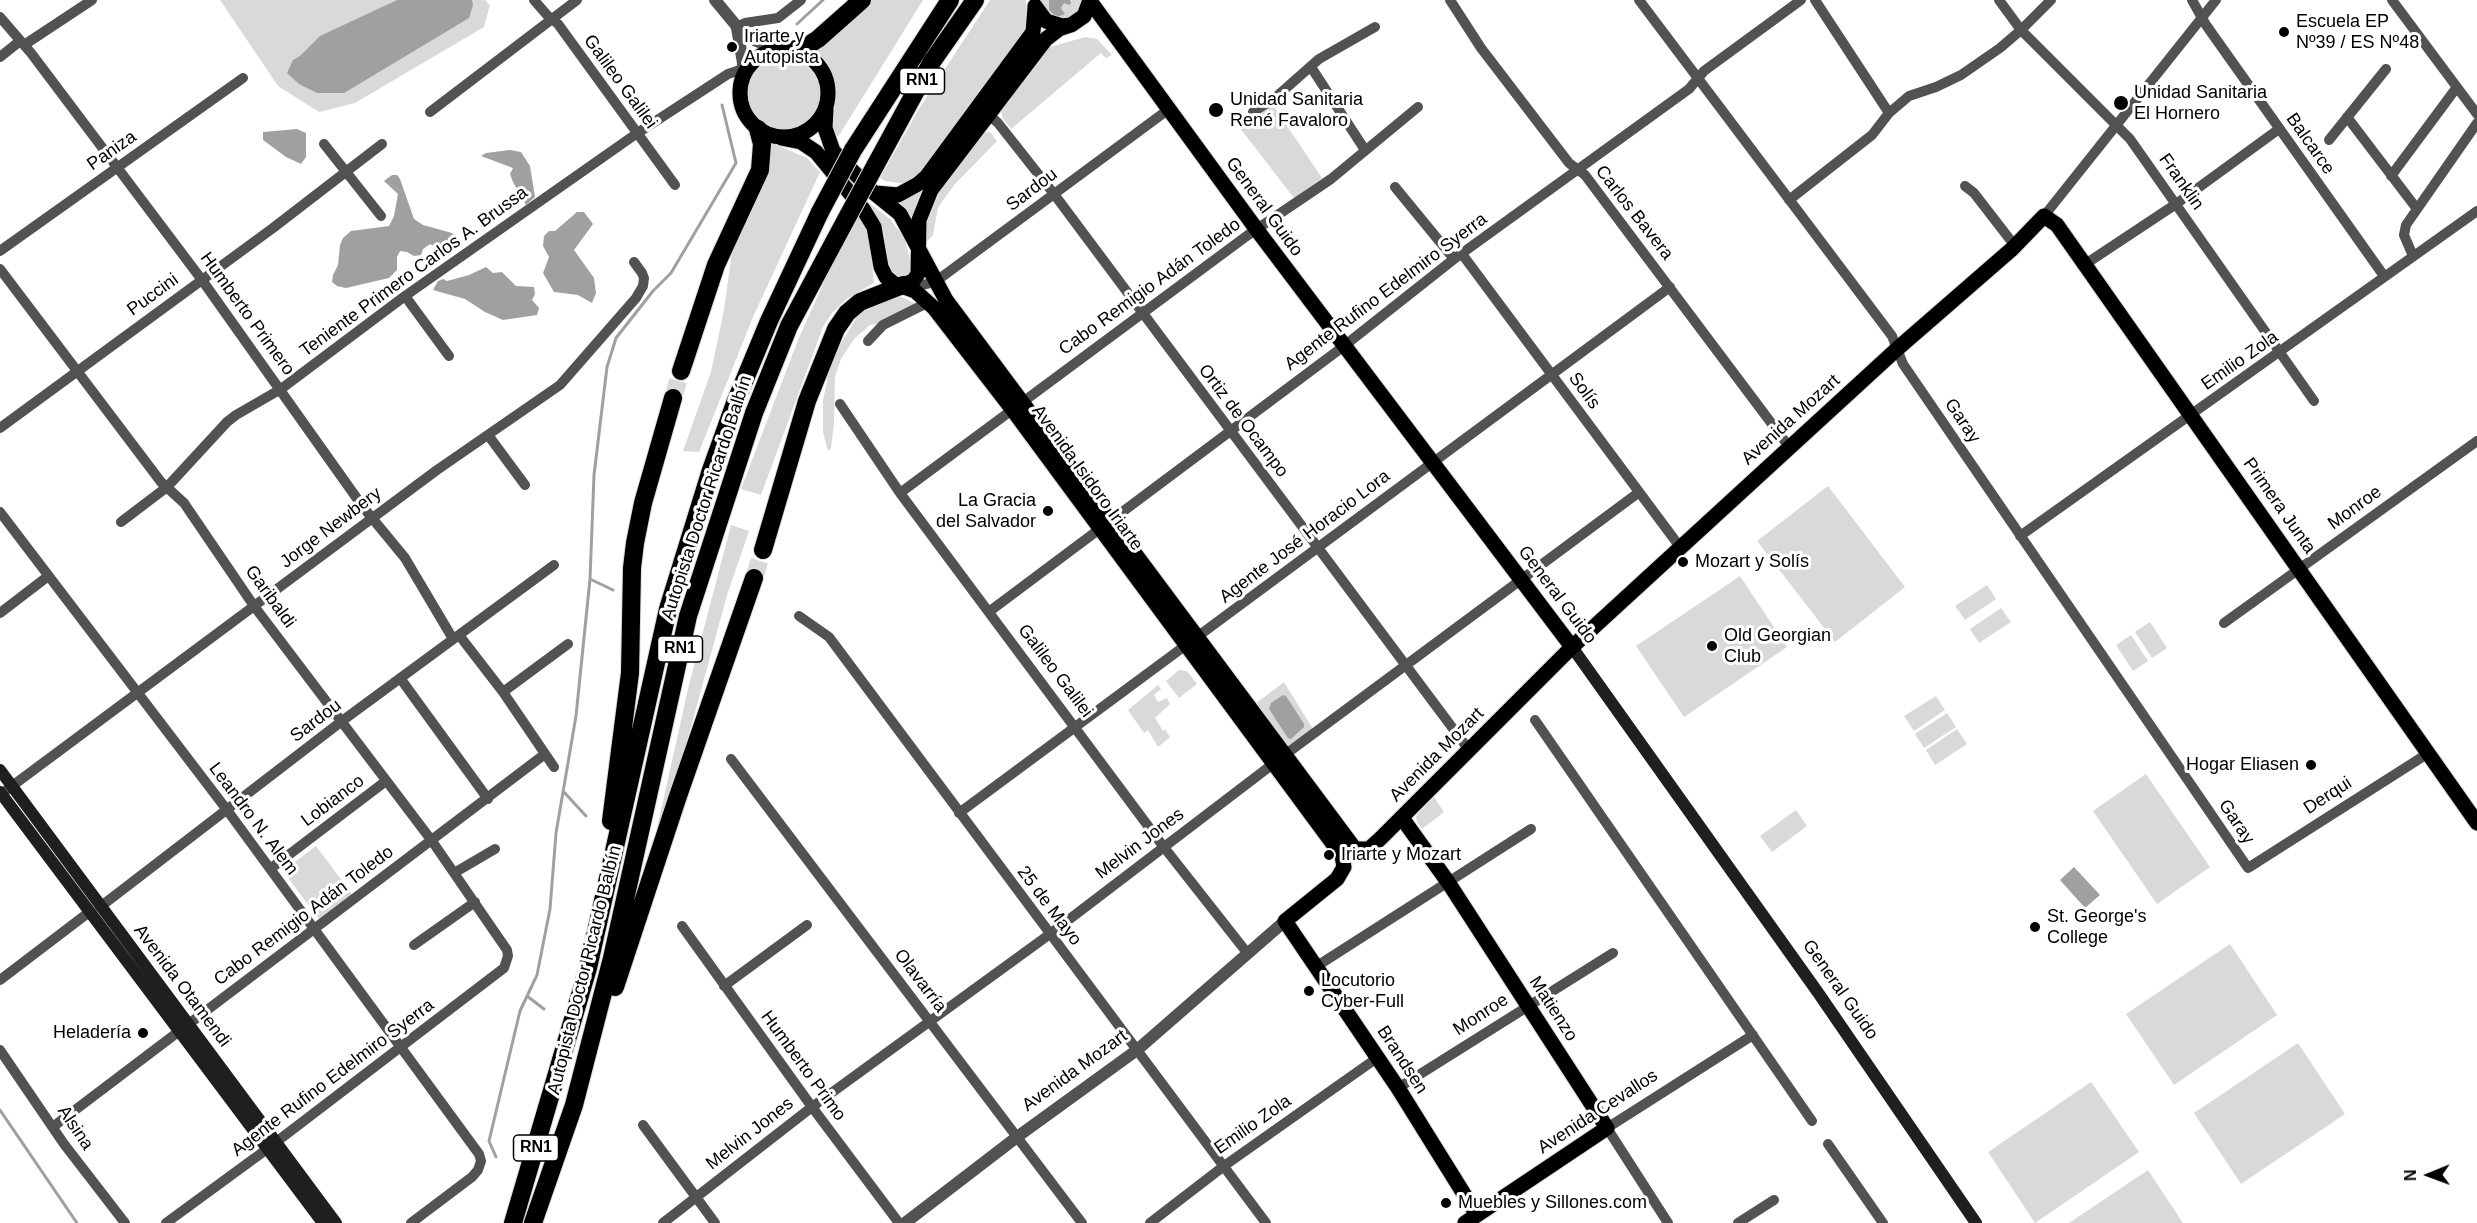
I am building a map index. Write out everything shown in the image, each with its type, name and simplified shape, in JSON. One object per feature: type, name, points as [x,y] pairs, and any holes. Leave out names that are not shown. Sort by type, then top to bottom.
[{"type":"highway","points":[[789,50],[807,46],[818,39],[862,0]]},
{"type":"highway","name":"Autopista Doctor Ricardo Balbín","points":[[513,1223],[588,968],[668,609],[711,470],[735,403],[769,321],[820,212],[853,150],[950,0]]},
{"type":"highway","name":"Autopista Doctor Ricardo Balbín","points":[[533,1223],[574,1105],[612,958],[688,616],[754,413],[789,326],[932,63],[975,0]]},
{"type":"highway","points":[[681,371],[716,265],[760,170],[762,144],[758,129]]},
{"type":"highway","points":[[763,550],[807,401],[836,328],[847,313],[860,302],[906,287]]},
{"type":"highway","points":[[588,968],[619,772],[630,673],[632,568],[635,543],[643,503],[673,398]]},
{"type":"highway","points":[[574,1105],[754,578]]},
{"type":"main road","points":[[906,287],[918,274],[919,220],[927,196],[1046,39],[1059,29],[1071,25],[1084,16],[1090,1]]},
{"type":"main road","name":"General Guido","points":[[1090,1],[1257,230],[1572,647],[1812,984],[1976,1223]]},
{"type":"main road","points":[[1035,4],[1046,21],[1053,25],[1071,25]]},
{"type":"main road","points":[[874,193],[898,195],[927,176],[1033,32],[1035,4]]},
{"type":"main road","points":[[789,50],[810,58],[823,72],[828,84],[828,96],[826,109],[819,122],[808,131],[795,137],[781,138],[758,129],[748,119],[742,107],[740,94],[742,75],[762,55],[789,50]]},
{"type":"main road","name":"Avenida Isidoro Iriarte","points":[[826,109],[825,128],[830,146],[874,193],[900,214],[935,282],[937,303]]},
{"type":"main road","name":"Avenida Isidoro Iriarte","points":[[781,138],[808,146],[833,172],[863,209],[874,227],[882,273],[889,281],[937,303],[1018,405],[1280,759],[1352,846],[1359,850],[1369,849]]},
{"type":"main road","name":"Avenida Mozart","points":[[1369,849],[1572,647],[1897,349],[2015,246],[2044,216]]},
{"type":"main road","name":"Primera Junta","points":[[2044,216],[2057,225],[2477,823]]},
{"type":"main road","name":"Avenida Isidoro Iriarte","points":[[1280,759],[1342,856],[1343,872]]},
{"type":"main road","name":"Avenida Otamendi","points":[[0,771],[3,792],[88,913],[183,1027]]},
{"type":"main road","name":"Avenida Otamendi","points":[[3,792],[100,907],[183,1027],[271,1146],[322,1223]]},
{"type":"main road","name":"Matienzo","points":[[1402,818],[1448,882],[1607,1128]]},
{"type":"main road","name":"Avenida Mozart","points":[[1285,921],[1320,894],[1343,872]]},
{"type":"main road","name":"Brandsen","points":[[1285,921],[1398,1088],[1475,1220]]},
{"type":"main road","name":"Avenida Cevallos","points":[[1475,1220],[1607,1128]]},
{"type":"main road","name":"Avenida Otamendi","points":[[271,1146],[336,1223]]},
{"type":"street","points":[[0,57],[92,0]]},
{"type":"street","name":"Galileo Galilei","points":[[534,0],[558,24],[675,185]]},
{"type":"street","points":[[430,112],[577,0]]},
{"type":"street","points":[[716,0],[736,27],[751,39],[789,50]]},
{"type":"street","points":[[736,27],[746,23],[778,18],[801,0]]},
{"type":"street","name":"Carlos Bavera","points":[[1450,0],[1481,48],[1569,163],[1585,175],[1790,448]]},
{"type":"street","name":"Garay","points":[[1639,0],[1700,78],[1892,336],[1903,364],[2248,868]]},
{"type":"street","name":"Agente Rufino Edelmiro Syerra","points":[[990,611],[1344,346],[1458,257],[1689,89],[1713,65],[1801,0]]},
{"type":"street","points":[[1815,0],[1889,113]]},
{"type":"street","name":"Franklin","points":[[1999,0],[2022,30],[2130,139],[2314,401]]},
{"type":"street","points":[[1789,200],[1872,135],[1889,113],[1909,96],[1961,75],[2022,30],[2050,0]]},
{"type":"street","name":"Balcarce","points":[[2192,0],[2279,129],[2384,276]]},
{"type":"street","name":"Avenida Mozart","points":[[2044,216],[2216,0]]},
{"type":"street","points":[[2392,0],[2477,114]]},
{"type":"street","name":"Humberto Primero","points":[[0,17],[202,280],[363,507],[374,517],[405,558],[456,637],[503,692],[554,767]]},
{"type":"street","points":[[736,27],[742,75]]},
{"type":"street","points":[[1253,112],[1276,97],[1328,53],[1375,27]]},
{"type":"street","points":[[1311,67],[1365,150]]},
{"type":"street","points":[[2329,140],[2386,69]]},
{"type":"street","name":"Teniente Primero Carlos A. Brussa","points":[[121,522],[167,487],[227,422],[280,389],[405,296],[636,134],[728,74],[742,75]]},
{"type":"street","name":"Paniza","points":[[0,251],[243,78]]},
{"type":"street","points":[[2391,176],[2457,87]]},
{"type":"street","name":"Cabo Remigio Adán Toledo","points":[[900,493],[1142,313],[1331,178],[1419,107]]},
{"type":"street","name":"Sardou","points":[[906,287],[935,282],[1169,109]]},
{"type":"street","name":"Ortiz de Ocampo","points":[[988,114],[998,123],[1054,194],[1468,750]]},
{"type":"street","points":[[2347,117],[2417,209]]},
{"type":"street","points":[[2413,256],[2404,235],[2406,225],[2477,123]]},
{"type":"street","points":[[2084,266],[2176,204],[2279,129]]},
{"type":"street","points":[[324,144],[381,216]]},
{"type":"street","name":"Puccini","points":[[0,428],[382,144]]},
{"type":"street","points":[[1965,186],[1974,193],[2015,246]]},
{"type":"street","name":"Solís","points":[[1395,187],[1458,257],[1551,375],[1680,547]]},
{"type":"street","name":"Emilio Zola","points":[[2020,536],[2477,212]]},
{"type":"street","name":"Jorge Newbery","points":[[3,792],[374,517],[560,385],[598,339],[620,317],[643,286],[642,273],[634,262]]},
{"type":"street","name":"Garibaldi","points":[[0,269],[76,372],[167,487],[184,503],[254,606],[432,841],[507,950]]},
{"type":"street","name":"Agente José Horacio Lora","points":[[959,813],[1670,287]]},
{"type":"street","points":[[405,296],[448,356]]},
{"type":"street","points":[[868,341],[884,325],[937,303]]},
{"type":"street","name":"Galileo Galilei","points":[[840,404],[900,493],[1163,846],[1248,954]]},
{"type":"street","points":[[488,435],[525,485]]},
{"type":"street","name":"Monroe","points":[[2224,623],[2477,441]]},
{"type":"street","name":"Melvin Jones","points":[[663,1223],[812,1107],[1050,934],[1163,846],[1638,493]]},
{"type":"street","name":"Leandro N. Alem","points":[[0,512],[227,810],[476,1149],[481,1161],[472,1177],[411,1223]]},
{"type":"street","name":"Sardou","points":[[100,907],[400,678],[554,565]]},
{"type":"street","points":[[0,613],[48,577]]},
{"type":"street","name":"25 de Mayo","points":[[799,616],[829,637],[1266,1223]]},
{"type":"street","points":[[503,692],[568,644]]},
{"type":"street","points":[[400,678],[488,799]]},
{"type":"street","points":[[1535,720],[1812,1121]]},
{"type":"street","name":"Cabo Remigio Adán Toledo","points":[[54,1126],[545,754]]},
{"type":"street","name":"Derqui","points":[[2248,868],[2427,754]]},
{"type":"street","name":"Olavarría","points":[[731,759],[1082,1223]]},
{"type":"street","name":"Lobianco","points":[[270,869],[386,782]]},
{"type":"street","points":[[1317,966],[1532,830]]},
{"type":"street","points":[[454,873],[495,849]]},
{"type":"street","points":[[414,945],[475,902]]},
{"type":"street","points":[[0,980],[88,913]]},
{"type":"street","name":"Avenida Mozart","points":[[905,1223],[1017,1137],[1137,1050],[1285,921]]},
{"type":"street","points":[[724,986],[807,925]]},
{"type":"street","name":"Humberto Primo","points":[[682,926],[812,1107],[899,1223]]},
{"type":"street","name":"Agente Rufino Edelmiro Syerra","points":[[166,1223],[504,968],[508,960],[507,950]]},
{"type":"street","name":"Monroe","points":[[1398,1088],[1613,953]]},
{"type":"street","name":"Avenida Cevallos","points":[[1607,1128],[1753,1035]]},
{"type":"street","name":"Alsina","points":[[0,1050],[71,1153],[125,1223]]},
{"type":"street","name":"Emilio Zola","points":[[1150,1223],[1224,1166],[1377,1058]]},
{"type":"street","points":[[643,1125],[715,1223]]},
{"type":"street","name":"Matienzo","points":[[1607,1128],[1668,1223]]},
{"type":"street","points":[[1828,1144],[1883,1223]]},
{"type":"street","points":[[1738,1223],[1774,1200]]},
{"type":"shaded area","points":[[220,0],[485,0],[490,5],[484,27],[355,103],[319,112],[278,86]]},
{"type":"shaded area","points":[[397,0],[472,0],[473,5],[469,18],[344,93],[317,93],[299,84],[287,73],[293,60],[320,36]]},
{"type":"shaded area","points":[[871,0],[923,0],[838,137],[830,124],[834,95],[833,79],[821,57],[811,50]]},
{"type":"shaded area","points":[[990,0],[1026,0],[1027,26],[1024,35],[920,175],[907,184],[885,181],[880,178],[920,107]]},
{"type":"shaded area","points":[[1037,0],[1085,0],[1077,16],[1056,22]]},
{"type":"shaded area","points":[[1049,0],[1070,0],[1071,3],[1069,5],[1064,3],[1061,8],[1065,14],[1057,17],[1049,10]]},
{"type":"shaded area","points":[[1085,37],[1097,39],[1112,55],[1106,58],[1101,53],[1011,129],[1003,119],[1001,110],[1044,52],[1050,47]]},
{"type":"shaded area","points":[[784,58],[798,61],[810,68],[817,80],[820,94],[817,108],[810,120],[798,127],[784,130],[770,127],[758,120],[751,108],[748,94],[751,80],[758,68],[770,61]]},
{"type":"shaded area","points":[[1271,102],[1322,178],[1294,198],[1236,123]]},
{"type":"shaded area","points":[[297,129],[306,133],[306,157],[301,164],[286,157],[263,140],[263,132]]},
{"type":"shaded area","points":[[990,132],[997,141],[955,184],[944,199],[938,208],[933,235],[927,241],[926,225],[942,186],[983,133]]},
{"type":"shaded area","points":[[774,144],[807,158],[820,172],[753,317],[699,452],[683,451],[711,372],[724,310],[732,251],[769,145]]},
{"type":"shaded area","points":[[510,150],[521,152],[530,166],[535,197],[526,205],[510,174],[513,168],[481,156],[486,153]]},
{"type":"shaded area","points":[[392,175],[397,175],[400,179],[414,219],[423,225],[452,233],[456,239],[448,251],[442,251],[430,244],[423,249],[421,255],[414,256],[400,251],[397,257],[397,270],[389,278],[346,288],[337,286],[332,282],[343,238],[351,231],[389,226],[394,216],[398,194],[384,181]]},
{"type":"shaded area","points":[[930,179],[914,221],[896,200]]},
{"type":"shaded area","points":[[860,196],[890,219],[905,239],[912,268],[908,277],[899,279],[890,274],[884,233]]},
{"type":"shaded area","points":[[577,212],[584,212],[593,224],[574,250],[594,278],[596,293],[592,303],[578,295],[554,292],[543,273],[549,257],[543,246],[544,236],[549,231],[555,231]]},
{"type":"shaded area","points":[[861,212],[867,223],[874,283],[846,299],[832,313],[823,327],[761,495],[741,489],[798,340],[833,262]]},
{"type":"shaded area","points":[[486,267],[493,273],[502,272],[516,286],[534,287],[535,294],[532,300],[539,308],[537,315],[503,320],[465,299],[433,290],[438,281],[469,275]]},
{"type":"shaded area","points":[[902,297],[918,305],[884,322],[870,325],[854,339],[841,359],[835,377],[834,422],[831,448],[828,451],[823,432],[823,400],[832,358],[860,312],[886,298]]},
{"type":"shaded area","points":[[1828,486],[1905,587],[1835,642],[1757,541]]},
{"type":"shaded area","points":[[731,525],[749,531],[727,595],[688,738],[653,846],[688,689]]},
{"type":"shaded area","name":"Old Georgian Club","points":[[1740,576],[1787,647],[1684,717],[1636,646]]},
{"type":"shaded area","points":[[1987,585],[1996,599],[1965,620],[1955,606]]},
{"type":"shaded area","points":[[2001,608],[2011,622],[1979,643],[1970,629]]},
{"type":"shaded area","points":[[2150,622],[2167,648],[2152,658],[2135,632]]},
{"type":"shaded area","points":[[2131,635],[2148,661],[2133,671],[2116,645]]},
{"type":"shaded area","points":[[1179,670],[1187,671],[1197,684],[1179,698],[1166,681]]},
{"type":"shaded area","points":[[1284,682],[1313,729],[1288,746],[1281,742],[1255,704]]},
{"type":"shaded area","points":[[1158,685],[1161,689],[1154,695],[1158,702],[1167,698],[1170,704],[1155,718],[1170,737],[1158,747],[1148,730],[1144,733],[1128,710]]},
{"type":"shaded area","points":[[1283,695],[1286,696],[1304,724],[1304,727],[1291,739],[1288,738],[1269,709],[1271,703]]},
{"type":"shaded area","points":[[1936,696],[1945,710],[1914,731],[1904,716]]},
{"type":"shaded area","points":[[1947,713],[1956,727],[1924,748],[1915,734]]},
{"type":"shaded area","points":[[1957,729],[1967,744],[1935,765],[1926,750]]},
{"type":"shaded area","points":[[2146,774],[2210,867],[2157,904],[2093,811]]},
{"type":"shaded area","points":[[1434,797],[1444,812],[1422,829],[1416,816]]},
{"type":"shaded area","points":[[1796,810],[1807,826],[1772,852],[1760,836]]},
{"type":"shaded area","points":[[316,846],[352,894],[319,919],[283,871]]},
{"type":"shaded area","points":[[2074,867],[2100,895],[2085,908],[2060,880]]},
{"type":"shaded area","points":[[2230,944],[2277,1015],[2174,1085],[2126,1014]]},
{"type":"shaded area","points":[[2298,1043],[2345,1114],[2241,1184],[2194,1113]]},
{"type":"shaded area","points":[[2091,1082],[2139,1152],[2035,1223],[1988,1152]]},
{"type":"shaded area","points":[[2148,1170],[2183,1223],[2069,1223]]},
{"type":"waterway","points":[[797,24],[823,0]]},
{"type":"waterway","points":[[496,1157],[489,1141],[520,1011],[537,975],[550,909],[556,833],[576,716],[590,579],[594,475],[607,367],[616,338],[653,291],[671,273],[736,163],[722,105]]},
{"type":"waterway","points":[[590,579],[613,590]]},
{"type":"waterway","points":[[563,791],[586,816]]},
{"type":"waterway","points":[[527,996],[544,1009]]},
{"type":"waterway","points":[[0,1110],[77,1223]]},
{"type":"tunnel","points":[[673,398],[681,371]]},
{"type":"tunnel","points":[[754,578],[763,550]]},
{"type":"place","name":"Escuela EP Nº39 / ES Nº48","points":[[2284,32]]},
{"type":"place","name":"Iriarte y Autopista","points":[[732,47]]},
{"type":"place","name":"Unidad Sanitaria El Hornero","points":[[2121,103]]},
{"type":"place","name":"Unidad Sanitaria René Favaloro","points":[[1216,110]]},
{"type":"place","name":"La Gracia del Salvador","points":[[1048,511]]},
{"type":"place","name":"Mozart y Solís","points":[[1683,562]]},
{"type":"place","name":"Old Georgian Club","points":[[1712,646]]},
{"type":"place","name":"Hogar Eliasen","points":[[2311,765]]},
{"type":"place","name":"Iriarte y Mozart","points":[[1329,855]]},
{"type":"place","name":"St. George's College","points":[[2035,927]]},
{"type":"place","name":"Locutorio Cyber-Full","points":[[1309,991]]},
{"type":"place","name":"Heladería","points":[[143,1033]]},
{"type":"place","name":"Muebles y Sillones.com","points":[[1446,1203]]}]
